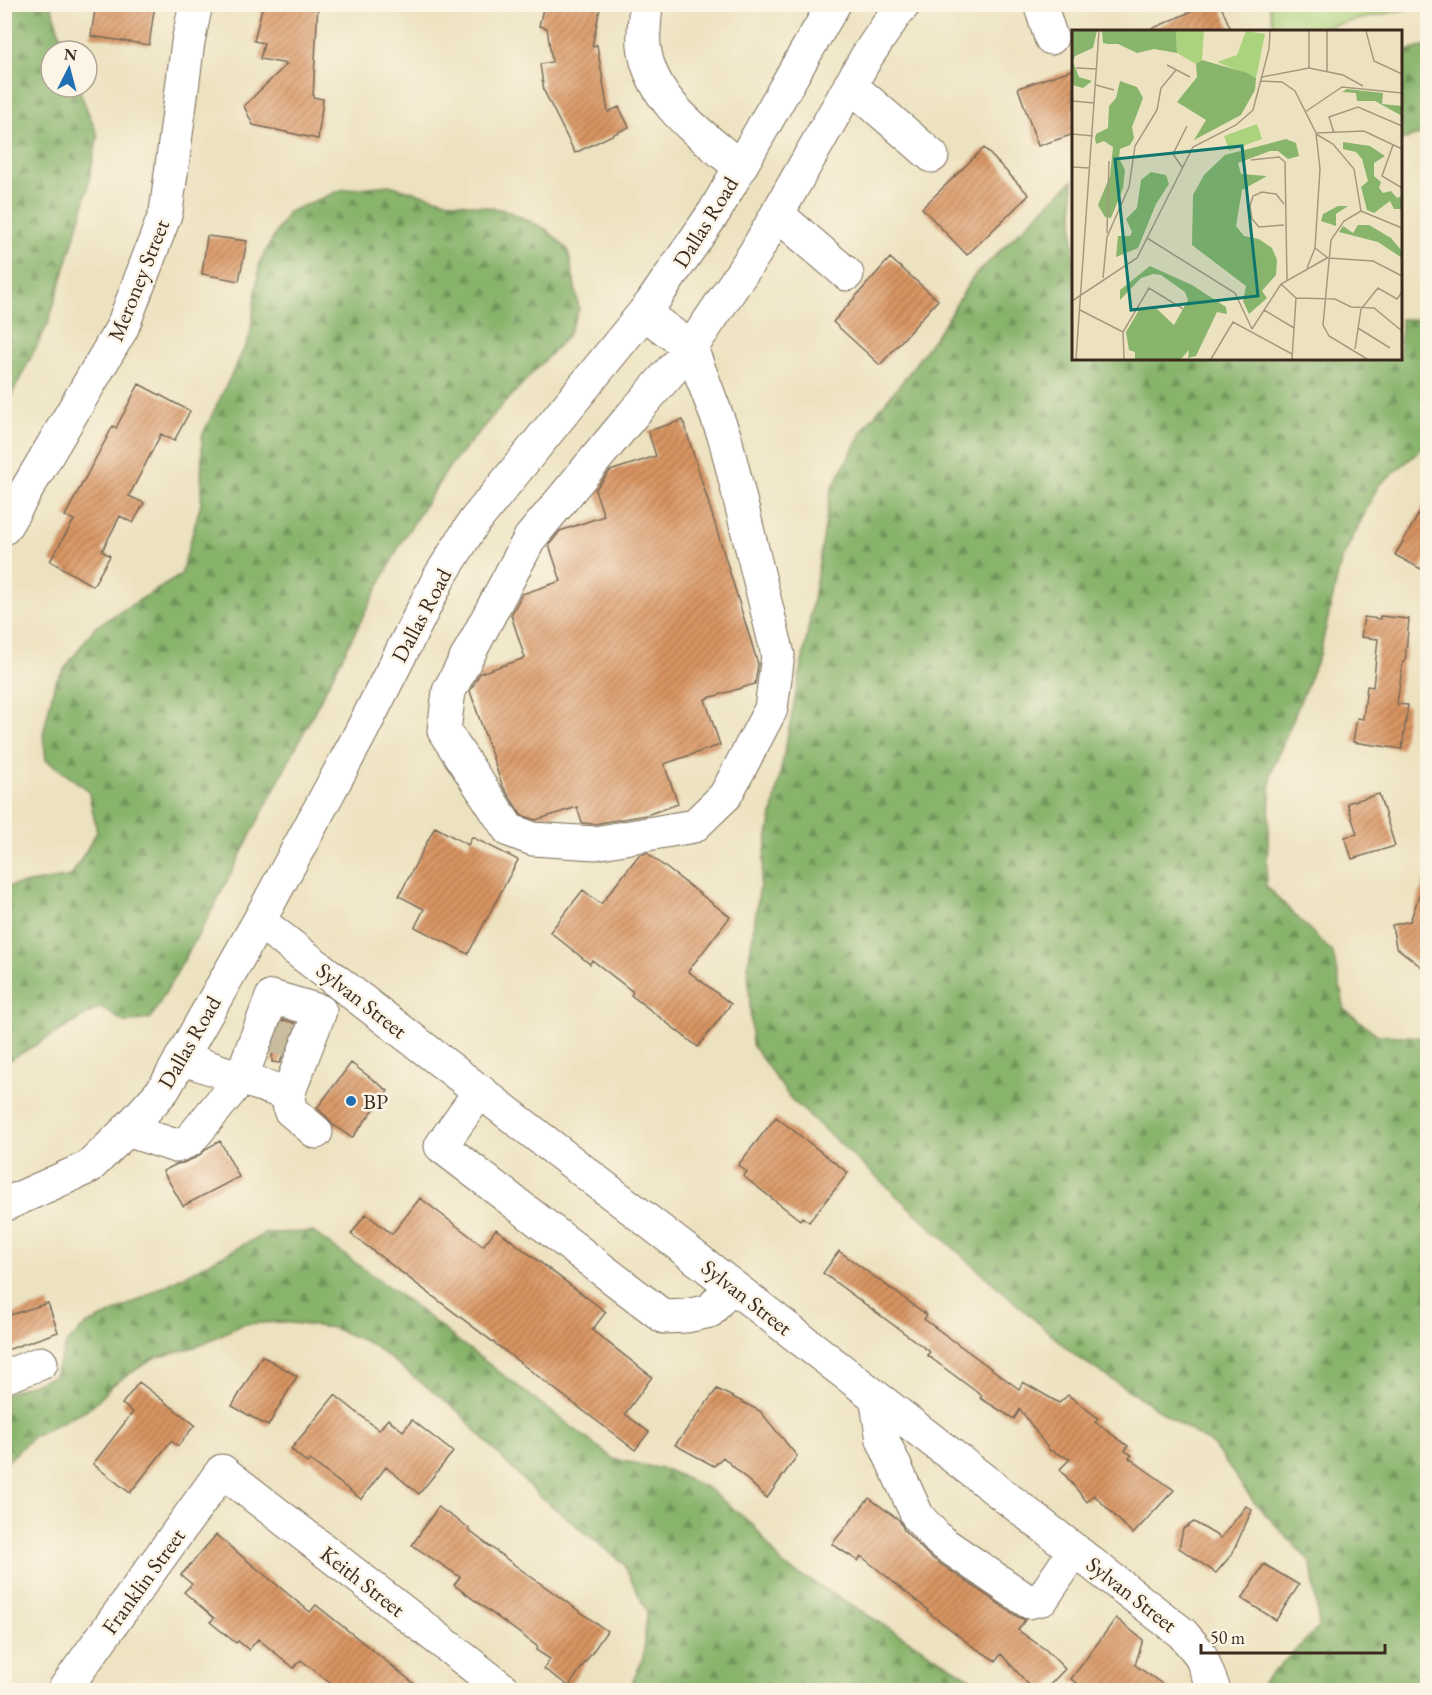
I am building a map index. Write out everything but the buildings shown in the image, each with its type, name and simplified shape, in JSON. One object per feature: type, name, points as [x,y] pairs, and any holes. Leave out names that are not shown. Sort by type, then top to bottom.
[{"type":"street","name":"Meroney Street","points":[[4,528],[122,328],[166,212],[188,42],[196,4]]},
{"type":"street","points":[[646,4],[644,47],[653,78],[677,113],[740,167]]},
{"type":"street","name":"Dallas Road","points":[[4,1205],[89,1167],[127,1131],[164,1089],[259,921],[358,738],[440,576],[474,522],[644,313],[715,211],[834,4]]},
{"type":"street","points":[[644,313],[691,348],[725,438],[778,655],[771,709],[725,796],[694,826],[595,843],[533,839],[509,830],[444,731],[449,691],[530,538],[691,348],[755,253],[850,85],[873,47],[904,4]]},
{"type":"street","points":[[1040,4],[1051,38]]},
{"type":"street","points":[[850,85],[932,156]]},
{"type":"street","points":[[777,214],[847,274]]},
{"type":"street","name":"Sylvan Street","points":[[259,921],[1182,1633],[1200,1654],[1214,1690]]},
{"type":"street","points":[[127,1131],[176,1146],[190,1140],[280,1035],[320,1011],[299,1005],[315,963]]},
{"type":"street","points":[[217,994],[280,1035],[290,1110],[316,1132]]},
{"type":"street","points":[[181,1058],[288,1094]]},
{"type":"street","points":[[480,1091],[441,1146],[664,1317],[686,1316],[710,1311],[731,1285]]},
{"type":"street","points":[[4,1377],[42,1363]]},
{"type":"street","points":[[876,1397],[883,1440],[918,1517],[940,1541],[1029,1602],[1042,1599],[1075,1550]]},
{"type":"street","name":"Franklin Street","points":[[64,1690],[222,1471]]},
{"type":"street","name":"Keith Street","points":[[222,1471],[504,1690]]},
{"type":"green space","points":[[5,4],[51,5],[61,39],[39,39],[39,99],[83,99],[98,136],[83,209],[48,324],[5,408]]},
{"type":"green space","points":[[1269,4],[1426,5],[1310,30],[1275,30]]},
{"type":"green space","points":[[1427,46],[1427,133],[1402,140],[1402,52]]},
{"type":"green space","points":[[1072,181],[1072,360],[1402,360],[1402,319],[1427,320],[1427,445],[1378,486],[1341,561],[1320,653],[1271,773],[1266,886],[1333,953],[1345,1010],[1378,1035],[1427,1037],[1427,1690],[1263,1690],[1263,1682],[1319,1627],[1311,1563],[1254,1502],[1213,1445],[1077,1357],[969,1262],[791,1099],[752,1045],[748,967],[765,851],[806,642],[831,490],[865,427],[906,377],[944,324],[973,277]]},
{"type":"green space","points":[[389,185],[447,201],[505,210],[546,229],[568,250],[579,309],[568,335],[449,467],[402,541],[209,916],[151,1018],[126,1023],[100,1007],[5,1063],[5,887],[71,876],[97,832],[88,790],[46,760],[43,734],[55,682],[95,627],[181,575],[201,503],[202,436],[250,336],[260,261],[288,212],[341,190]]},
{"type":"green space","points":[[313,1232],[412,1304],[614,1459],[667,1470],[707,1488],[752,1524],[784,1566],[990,1690],[629,1690],[643,1658],[647,1612],[623,1563],[537,1494],[458,1411],[371,1344],[333,1328],[281,1322],[243,1324],[198,1346],[152,1359],[114,1384],[90,1408],[33,1436],[5,1464],[5,1394],[54,1376],[67,1343],[86,1325],[266,1233]]},
{"type":"tunnel","points":[[273,1037],[299,1042]]},
{"type":"place","name":"BP","points":[[351,1101]]}]
